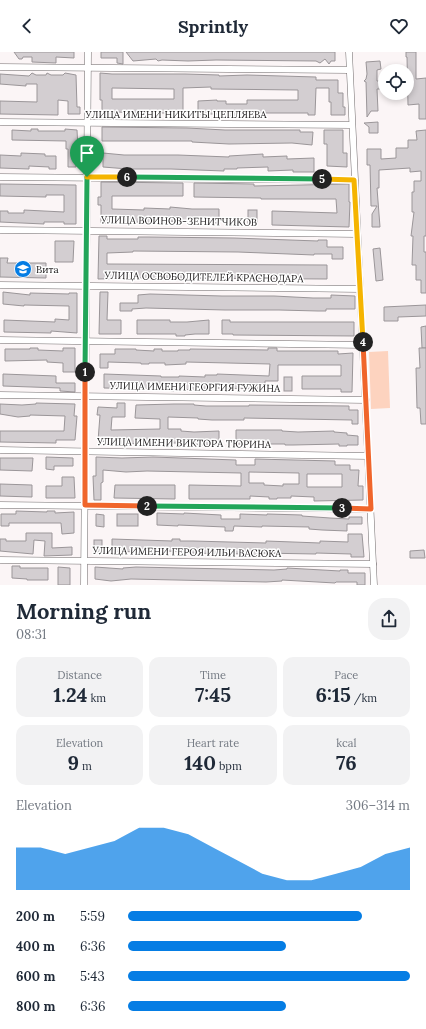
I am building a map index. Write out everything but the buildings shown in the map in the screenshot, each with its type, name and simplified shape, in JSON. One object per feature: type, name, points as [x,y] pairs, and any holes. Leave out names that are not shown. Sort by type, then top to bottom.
[{"type":"street","points":[[84,585],[88,52]]},
{"type":"street","points":[[349,52],[374,585]]},
{"type":"street","points":[[0,68],[349,70]]},
{"type":"street","name":"УЛИЦА ИМЕНИ НИКИТЫ ЦЕПЛЯЕВА","points":[[0,122],[352,125]]},
{"type":"street","points":[[0,176],[354,180]]},
{"type":"street","name":"УЛИЦА ВОИНОВ-ЗЕНИТЧИКОВ","points":[[0,230],[357,234]]},
{"type":"street","name":"УЛИЦА ОСВОБОДИТЕЛЕЙ КРАСНОДАРА","points":[[0,285],[360,290]]},
{"type":"street","points":[[0,340],[363,345]]},
{"type":"street","name":"УЛИЦА ИМЕНИ ГЕОРГИЯ ГУЖИНА","points":[[0,394],[366,400]]},
{"type":"street","name":"УЛИЦА ИМЕНИ ВИКТОРА ТЮРИНА","points":[[0,450],[368,456]]},
{"type":"street","points":[[0,505],[371,509]]},
{"type":"street","name":"УЛИЦА ИМЕНИ ГЕРОЯ ИЛЬИ ВАСЮКА","points":[[0,560],[373,564]]},
{"type":"shaded area","points":[[388,351],[390,408],[371,409],[369,352]]},
{"type":"place","name":"Вита","points":[[23,269]]},
{"type":"route","points":[[87,177],[354,180],[371,509],[85,505],[87,177]]}]
